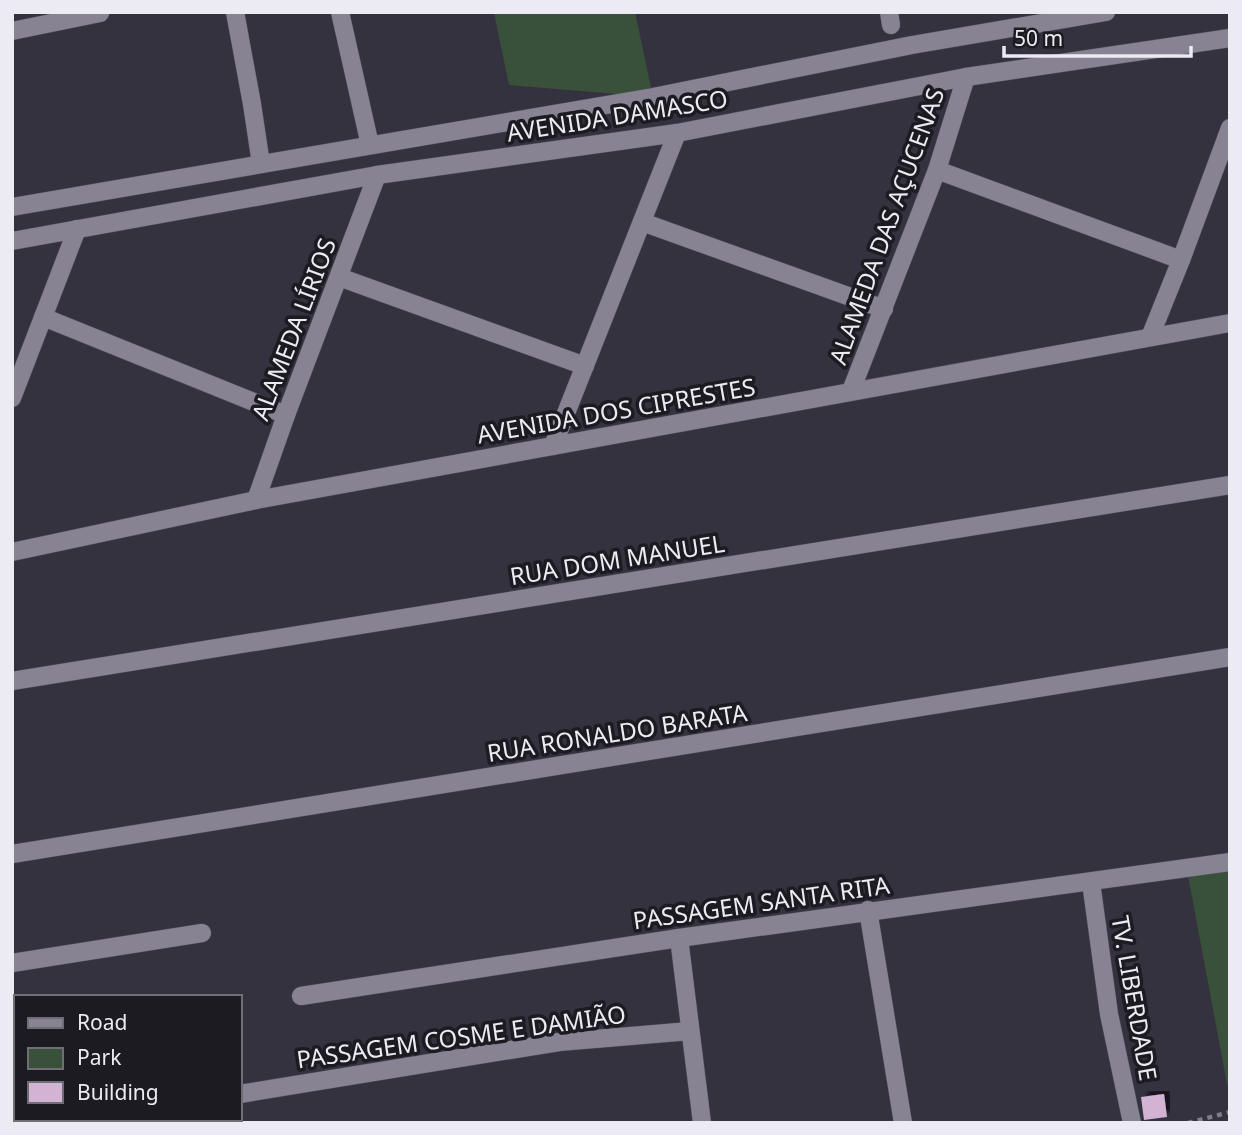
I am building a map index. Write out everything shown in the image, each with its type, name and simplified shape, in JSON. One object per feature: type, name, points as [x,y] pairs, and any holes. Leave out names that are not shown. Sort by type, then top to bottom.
[{"type":"street","points":[[235,12],[261,164]]},
{"type":"street","points":[[340,12],[370,145]]},
{"type":"street","name":"AVENIDA DAMASCO","points":[[12,207],[653,97],[912,45],[1106,12]]},
{"type":"street","points":[[12,31],[100,13]]},
{"type":"street","name":"AVENIDA DAMASCO","points":[[12,241],[377,175],[677,133],[966,77],[1230,38]]},
{"type":"street","name":"ALAMEDA DAS AÇUCENAS","points":[[852,391],[937,170],[966,77]]},
{"type":"street","points":[[1150,337],[1230,128]]},
{"type":"street","points":[[553,446],[677,133]]},
{"type":"street","points":[[937,170],[1181,260]]},
{"type":"street","name":"ALAMEDA LÍRIOS","points":[[256,500],[377,175]]},
{"type":"street","points":[[642,222],[884,309]]},
{"type":"street","points":[[12,398],[77,229]]},
{"type":"street","points":[[339,277],[585,366]]},
{"type":"street","points":[[43,317],[286,415]]},
{"type":"street","name":"AVENIDA DOS CIPRESTES","points":[[12,552],[256,500],[1230,323]]},
{"type":"street","name":"RUA DOM MANUEL","points":[[12,681],[1230,485]]},
{"type":"street","name":"RUA RONALDO BARATA","points":[[12,855],[1230,657]]},
{"type":"street","name":"PASSAGEM SANTA RITA","points":[[301,996],[679,937],[1230,862]]},
{"type":"street","name":"TV. LIBERDADE","points":[[1091,882],[1109,1014],[1132,1123]]},
{"type":"street","points":[[868,910],[903,1123]]},
{"type":"street","points":[[12,962],[202,933]]},
{"type":"street","points":[[679,937],[702,1123]]},
{"type":"street","name":"PASSAGEM COSME E DAMIÃO","points":[[242,1094],[559,1042],[690,1031]]},
{"type":"path","points":[[1188,1123],[1230,1112]]},
{"type":"green space","points":[[635,12],[653,97],[509,85],[494,13]]},
{"type":"green space","points":[[1230,864],[1230,1082],[1227,1084],[1187,870]]},
{"type":"building","points":[[1164,1094],[1167,1117],[1144,1120],[1141,1097]]}]
